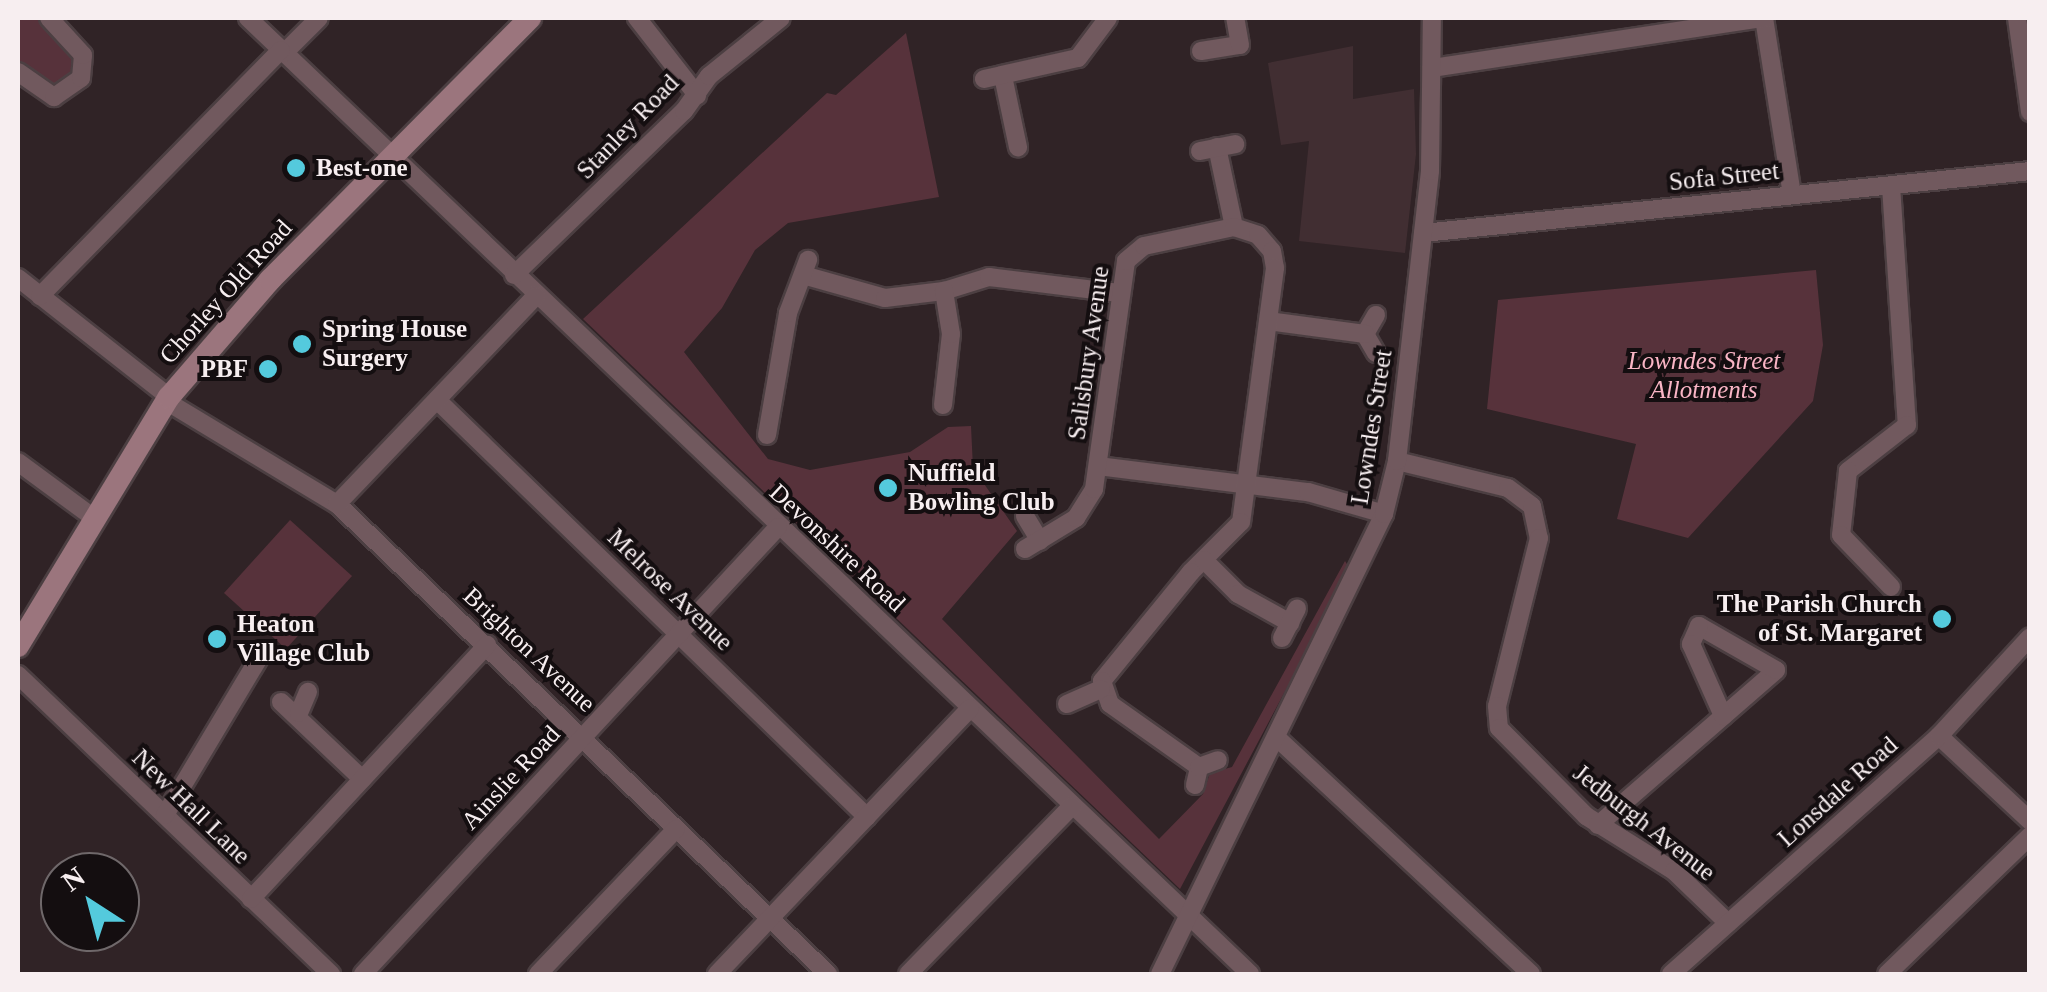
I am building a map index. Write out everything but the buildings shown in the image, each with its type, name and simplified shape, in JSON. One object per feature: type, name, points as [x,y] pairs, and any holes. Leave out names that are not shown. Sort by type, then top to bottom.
[{"type":"main road","name":"Chorley Old Road","points":[[18,644],[167,399],[390,157],[530,18]]},
{"type":"street","points":[[18,72],[54,97],[80,78],[83,55],[49,18]]},
{"type":"street","name":"Devonshire Road","points":[[248,18],[1250,974]]},
{"type":"street","points":[[40,296],[319,18]]},
{"type":"street","name":"Stanley Road","points":[[514,275],[697,95],[709,76],[782,18]]},
{"type":"street","points":[[1018,146],[1021,117],[994,78],[1078,58],[1108,18]]},
{"type":"street","points":[[1200,51],[1240,45],[1235,18]]},
{"type":"street","name":"Lowndes Street","points":[[1160,974],[1384,514],[1397,462],[1423,233],[1432,18]]},
{"type":"street","points":[[1432,68],[1764,18],[1792,195]]},
{"type":"street","points":[[2017,18],[2030,112]]},
{"type":"street","points":[[641,23],[697,95]]},
{"type":"street","points":[[1066,704],[1101,688],[1108,672],[1204,560],[1236,531],[1247,483],[1268,321],[1272,250],[1251,230],[1234,227],[1217,148]]},
{"type":"street","name":"Sofa Street","points":[[1423,233],[2029,172]]},
{"type":"street","points":[[1891,186],[1907,424],[1861,457],[1846,479],[1844,542],[1891,588]]},
{"type":"street","name":"Salisbury Avenue","points":[[1026,516],[1032,545],[1085,508],[1098,466],[1122,270],[1136,250],[1234,227]]},
{"type":"street","points":[[767,436],[780,412],[788,313],[805,267],[870,296],[944,291],[988,277],[1119,292]]},
{"type":"street","name":"Brighton Avenue","points":[[18,278],[167,399],[337,504],[584,736],[828,974]]},
{"type":"street","points":[[943,404],[951,334],[944,291]]},
{"type":"street","points":[[337,504],[536,296]]},
{"type":"street","points":[[1365,334],[1376,315]]},
{"type":"street","points":[[1268,321],[1365,334]]},
{"type":"street","points":[[1365,334],[1376,353]]},
{"type":"street","points":[[926,375],[946,378]]},
{"type":"street","name":"Melrose Avenue","points":[[437,400],[867,817]]},
{"type":"street","points":[[18,462],[94,518]]},
{"type":"street","name":"Jedburgh Avenue","points":[[1397,462],[1508,488],[1532,506],[1539,538],[1497,717],[1512,747],[1598,825],[1674,871],[1728,923]]},
{"type":"street","points":[[1098,466],[1325,494],[1384,514]]},
{"type":"street","name":"Ainslie Road","points":[[363,974],[778,527]]},
{"type":"street","points":[[1204,560],[1238,594],[1290,623]]},
{"type":"street","points":[[1598,825],[1776,670],[1699,626],[1691,644],[1723,716]]},
{"type":"street","name":"Lonsdale Road","points":[[1671,974],[1939,736],[2030,637]]},
{"type":"street","points":[[252,899],[487,646]]},
{"type":"street","points":[[165,815],[262,653]]},
{"type":"street","name":"New Hall Lane","points":[[18,675],[331,974]]},
{"type":"street","points":[[1101,688],[1110,704],[1197,776],[1218,760]]},
{"type":"street","points":[[299,713],[308,692]]},
{"type":"street","points":[[281,702],[299,713],[362,779]]},
{"type":"street","points":[[718,974],[970,708]]},
{"type":"street","points":[[1939,736],[2030,821]]},
{"type":"street","points":[[1276,737],[1531,974]]},
{"type":"street","points":[[908,974],[1072,806]]},
{"type":"street","points":[[538,974],[676,829]]},
{"type":"street","points":[[1888,974],[2030,836]]},
{"type":"shaded area","points":[[1353,46],[1353,99],[1414,89],[1416,154],[1405,253],[1299,241],[1309,141],[1281,145],[1268,63]]},
{"type":"green space","points":[[18,18],[39,18],[74,55],[77,67],[65,84],[45,89],[18,61]]},
{"type":"green space","points":[[906,33],[939,197],[788,223],[755,250],[722,308],[684,352],[768,459],[810,470],[910,452],[948,427],[971,426],[973,468],[1017,531],[942,619],[1159,839],[1203,794],[1210,773],[1232,767],[1345,561],[1350,569],[1180,889],[583,319],[827,93],[836,95]]},
{"type":"green space","name":"Lowndes Street Allotments","points":[[1816,270],[1823,345],[1813,401],[1688,538],[1617,519],[1636,444],[1487,409],[1498,300]]},
{"type":"green space","points":[[290,520],[352,576],[286,649],[224,593]]},
{"type":"place","name":"Best-one","points":[[296,168]]},
{"type":"place","name":"Spring House Surgery","points":[[302,344]]},
{"type":"place","name":"PBF","points":[[268,369]]},
{"type":"place","name":"Nuffield Bowling Club","points":[[888,488]]},
{"type":"place","name":"The Parish Church of St. Margaret","points":[[1942,619]]},
{"type":"place","name":"Heaton Village Club","points":[[217,639]]}]
